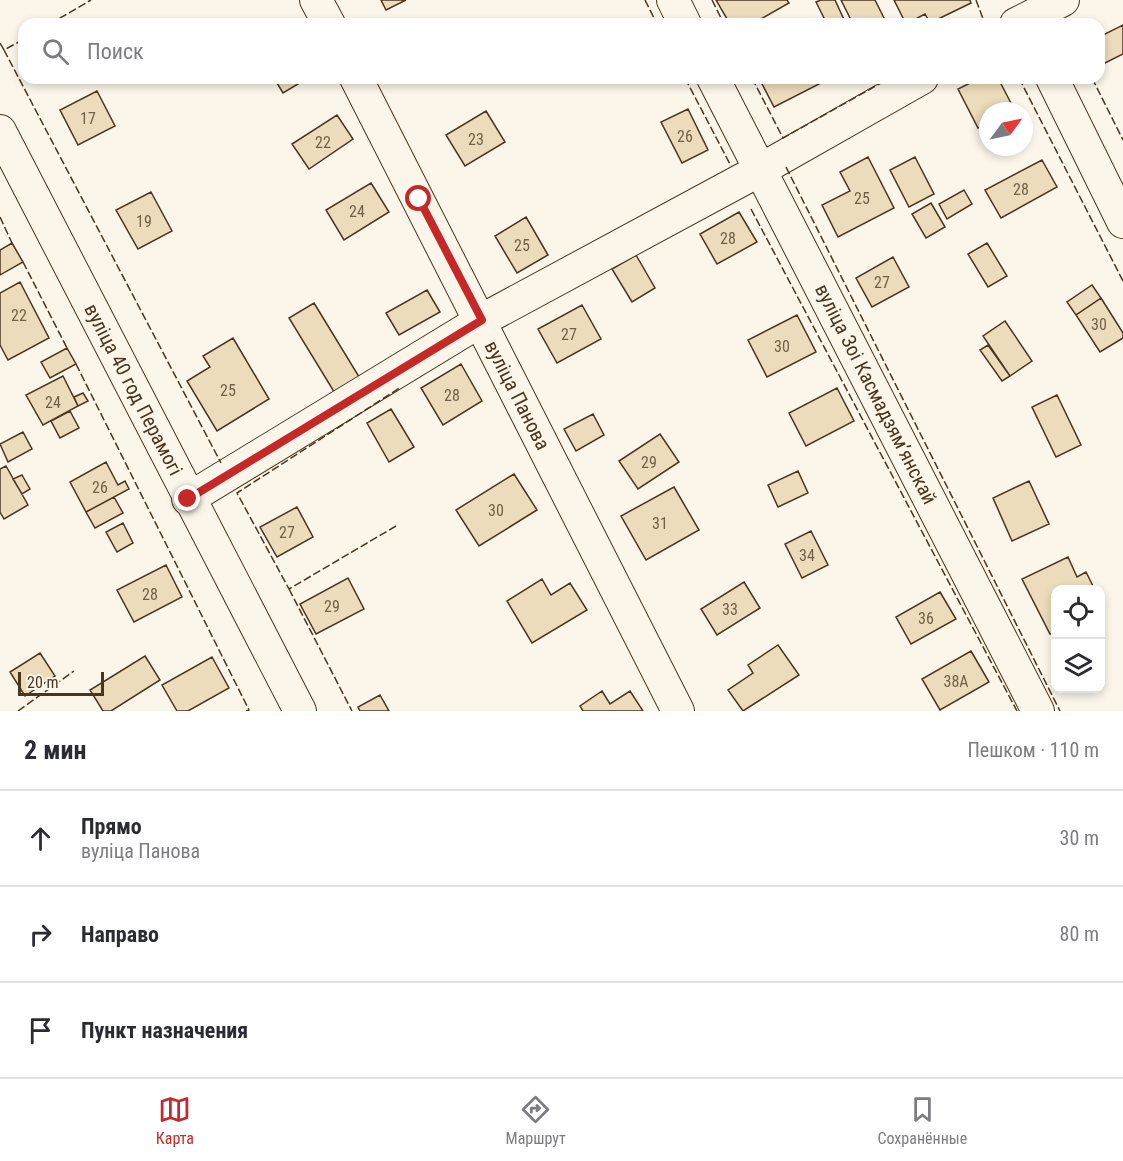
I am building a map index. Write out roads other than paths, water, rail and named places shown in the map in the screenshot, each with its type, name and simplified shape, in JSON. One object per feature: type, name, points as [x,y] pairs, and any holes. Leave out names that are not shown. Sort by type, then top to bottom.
[{"type":"street","points":[[316,0],[325,18]]},
{"type":"street","points":[[673,0],[682,18]]},
{"type":"street","points":[[1019,17],[1063,0]]},
{"type":"street","name":"вуліца Панова","points":[[360,84],[482,320],[678,711]]},
{"type":"street","name":"вуліца Зоі Касмадзямʼянскай","points":[[716,84],[1038,711]]},
{"type":"street","points":[[188,499],[482,320],[760,170],[911,84]]},
{"type":"street","points":[[1055,84],[1123,222]]},
{"type":"street","name":"вуліца 40 год Перамогі","points":[[0,130],[188,499],[300,711]]}]
